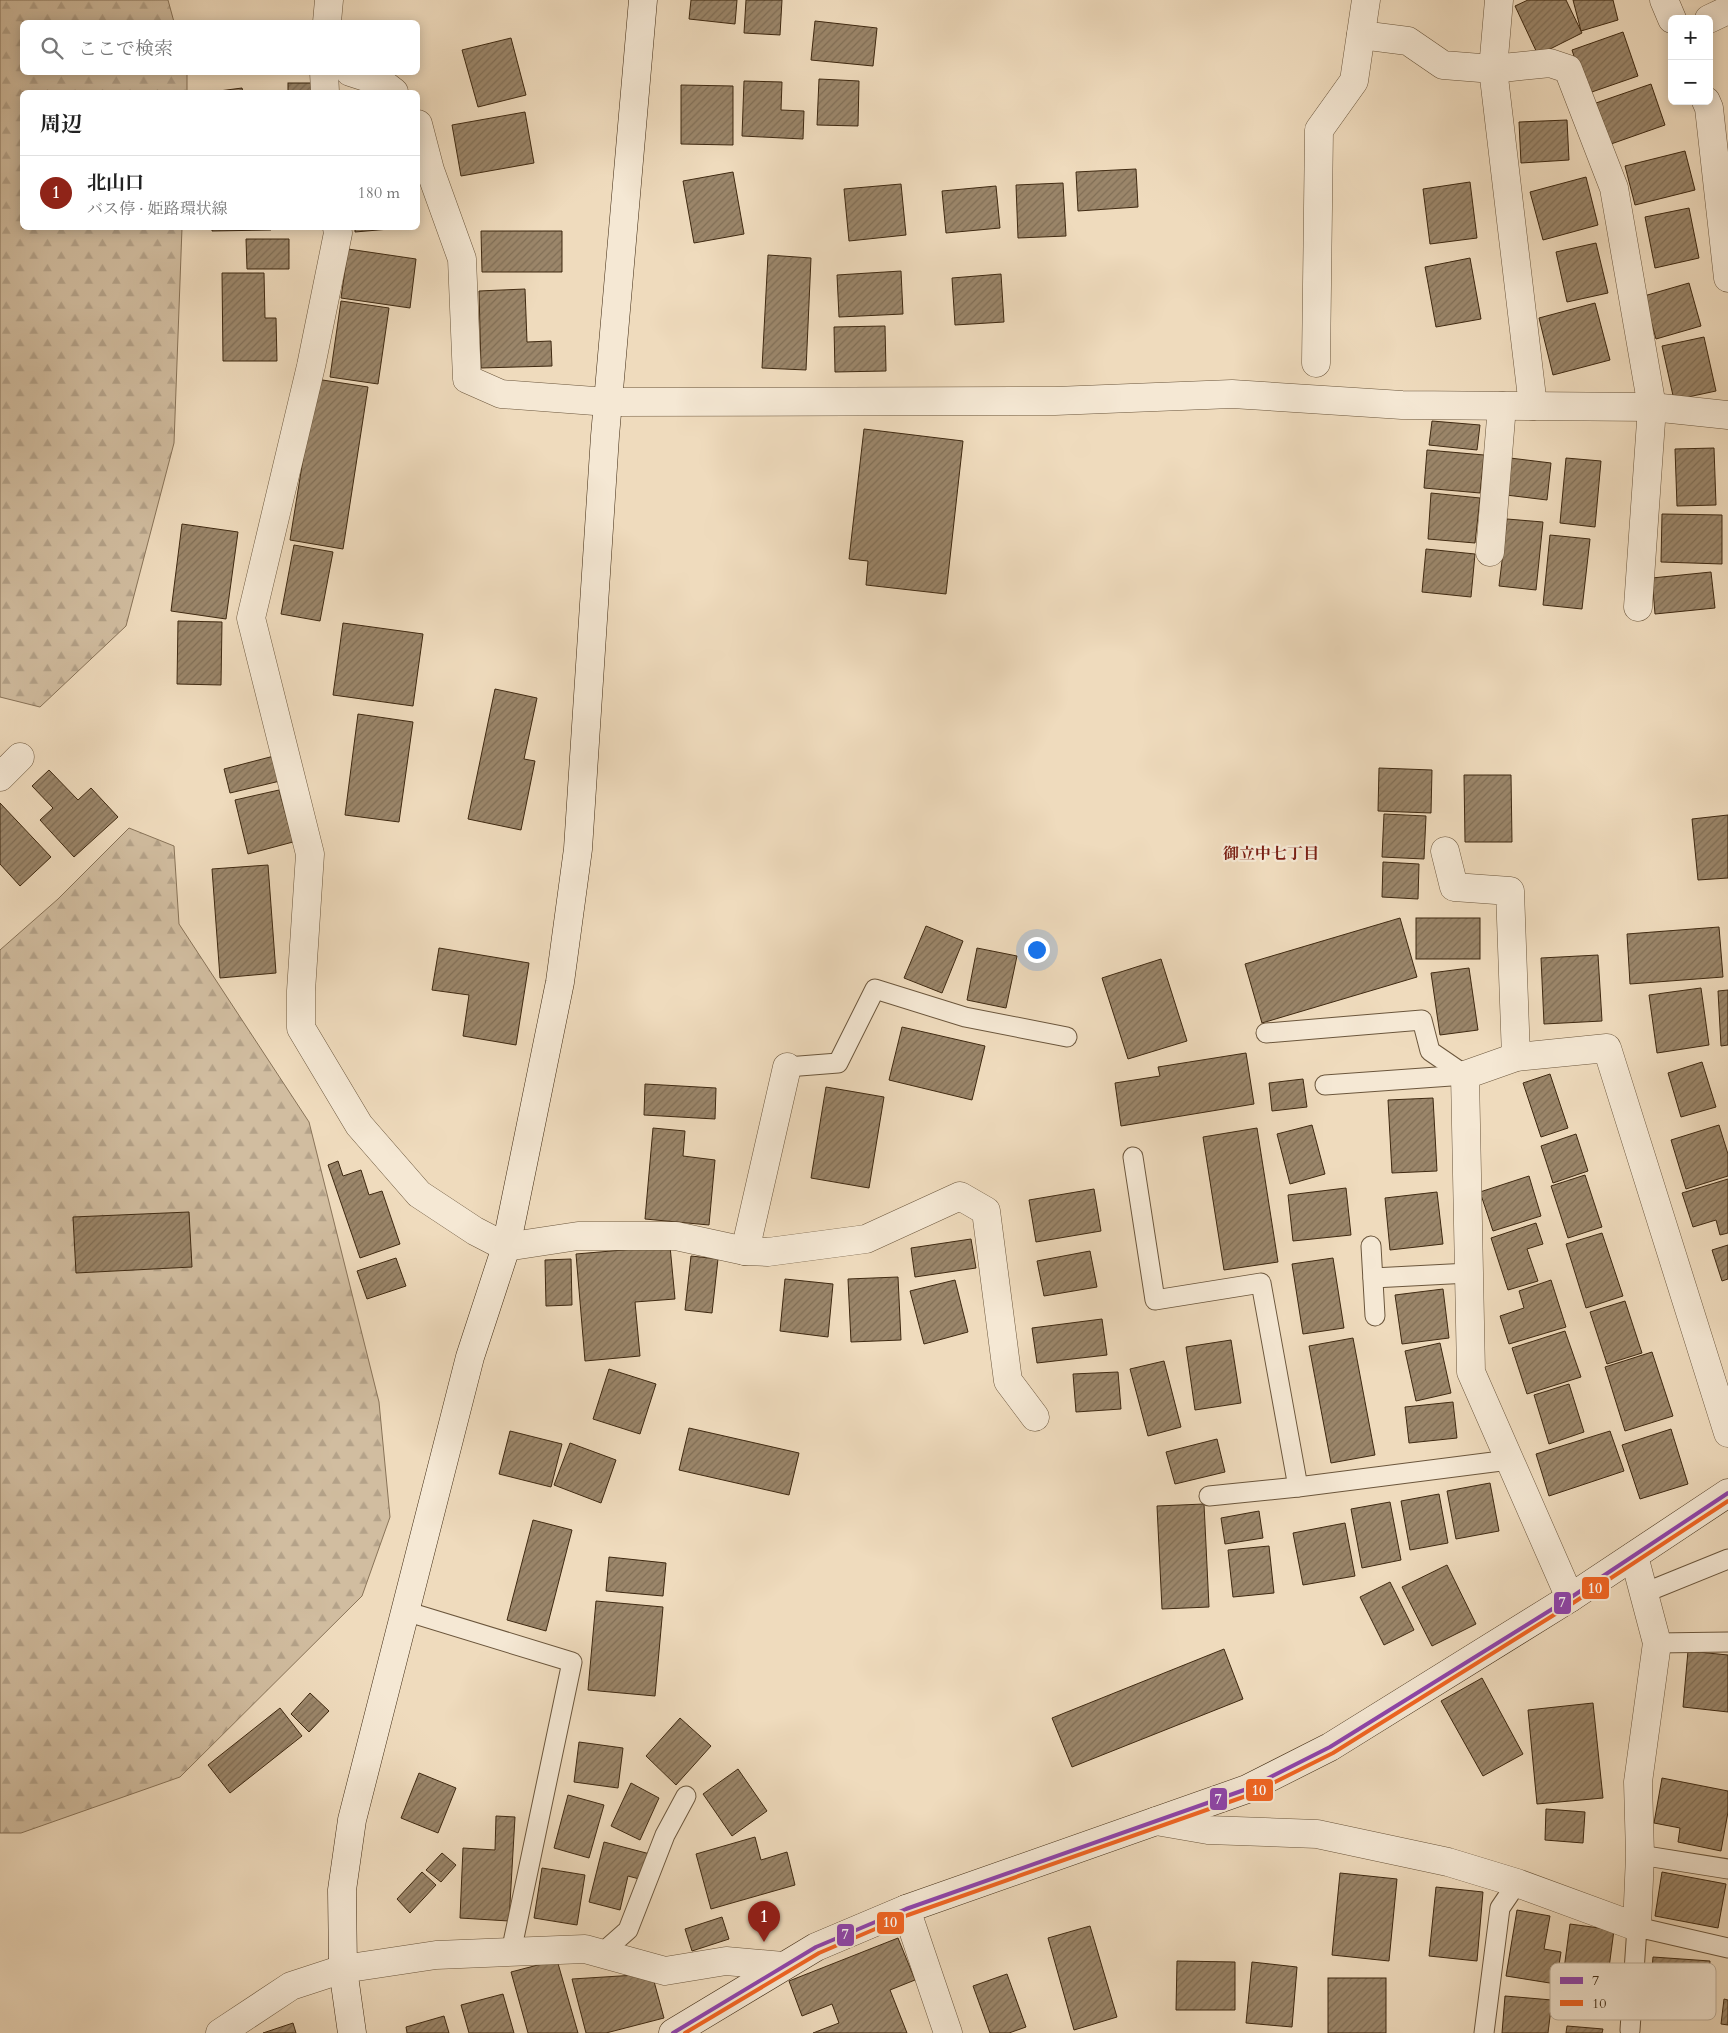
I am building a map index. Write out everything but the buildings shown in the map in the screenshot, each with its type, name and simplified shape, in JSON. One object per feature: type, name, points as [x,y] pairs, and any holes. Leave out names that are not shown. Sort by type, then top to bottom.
[{"type":"street","points":[[327,20],[329,0]]},
{"type":"street","points":[[352,2033],[343,1969],[342,1890],[352,1820],[470,1357],[506,1247],[552,1026],[570,914],[578,849],[608,402],[643,0]]},
{"type":"street","points":[[1316,363],[1319,130],[1354,81],[1366,0]]},
{"type":"street","points":[[1499,0],[1493,69],[1534,406]]},
{"type":"street","points":[[1664,0],[1670,15]]},
{"type":"street","points":[[1713,17],[1728,10]]},
{"type":"street","points":[[1361,35],[1408,41],[1443,65],[1493,69],[1550,63],[1568,68],[1614,188],[1652,407],[1638,607]]},
{"type":"street","points":[[324,75],[325,90]]},
{"type":"street","points":[[359,75],[381,82],[391,90]]},
{"type":"street","points":[[1708,105],[1728,278]]},
{"type":"street","points":[[420,132],[430,170],[462,259],[467,379],[501,394],[608,402],[1055,401],[1232,394],[1402,405],[1652,407],[1728,415]]},
{"type":"street","points":[[337,230],[311,366],[251,618],[310,854],[300,991],[301,1028],[359,1125],[418,1194],[475,1231],[506,1247],[578,1236],[676,1236],[745,1251],[768,1252],[866,1239],[960,1196],[986,1211],[1008,1381],[1035,1417]]},
{"type":"street","points":[[1490,552],[1502,406]]},
{"type":"street","points":[[0,777],[20,757]]},
{"type":"street","points":[[1446,851],[1454,887],[1510,892],[1516,1057]]},
{"type":"street","points":[[1570,1598],[1471,1372],[1465,1074],[1516,1057],[1607,1048],[1728,1434]]},
{"type":"street","points":[[745,1251],[786,1066]]},
{"type":"street","points":[[673,2033],[823,1944],[906,1909],[1247,1789],[1297,1764],[1330,1747],[1570,1598],[1728,1493]]},
{"type":"street","points":[[1156,1821],[1208,1830],[1316,1834],[1448,1862],[1517,1883],[1637,1927],[1640,1855],[1638,1782],[1657,1644],[1634,1556]]},
{"type":"street","points":[[906,1909],[948,2033]]},
{"type":"street","points":[[220,2033],[291,1986],[343,1969],[436,1955],[585,1949],[665,1971],[726,1961],[783,1966]]},
{"type":"lane","points":[[786,1066],[838,1063],[875,989],[965,1017],[1067,1037]]},
{"type":"lane","points":[[1266,1033],[1422,1020],[1430,1051],[1465,1074]]},
{"type":"lane","points":[[1325,1085],[1465,1074]]},
{"type":"lane","points":[[1133,1157],[1154,1300],[1261,1283],[1298,1487]]},
{"type":"lane","points":[[1371,1246],[1375,1316]]},
{"type":"lane","points":[[1373,1278],[1469,1273]]},
{"type":"lane","points":[[1209,1496],[1298,1487],[1509,1460]]},
{"type":"lane","points":[[1644,1593],[1728,1559]]},
{"type":"lane","points":[[405,1611],[572,1662],[511,1952]]},
{"type":"lane","points":[[1657,1644],[1728,1642]]},
{"type":"lane","points":[[602,1953],[628,1930],[665,1835],[686,1796]]},
{"type":"lane","points":[[1640,1855],[1728,1869]]},
{"type":"lane","points":[[1484,2033],[1500,1908],[1517,1883]]},
{"type":"lane","points":[[1635,1963],[1637,1927],[1728,1948]]},
{"type":"lane","points":[[1630,2030],[1631,2020]]},
{"type":"green space","points":[[0,0],[168,0],[173,20],[20,20],[20,75],[187,75],[187,90],[20,90],[20,230],[182,230],[174,443],[126,626],[40,707],[0,697]]},
{"type":"green space","points":[[129,828],[174,846],[179,924],[309,1122],[379,1402],[390,1517],[362,1596],[180,1777],[21,1833],[0,1833],[0,950],[58,899]]},
{"type":"transit line","name":"7","points":[[673,2033],[816,1947],[906,1909],[1247,1789],[1330,1747],[1570,1598],[1728,1493]]},
{"type":"transit line","name":"10","points":[[685,2033],[819,1953],[908,1915],[1249,1795],[1333,1753],[1573,1603],[1728,1501]]},
{"type":"place","name":"北山口","points":[[764,1942]]},
{"type":"district","name":"御立中七丁目","points":[[1271,854]]}]
